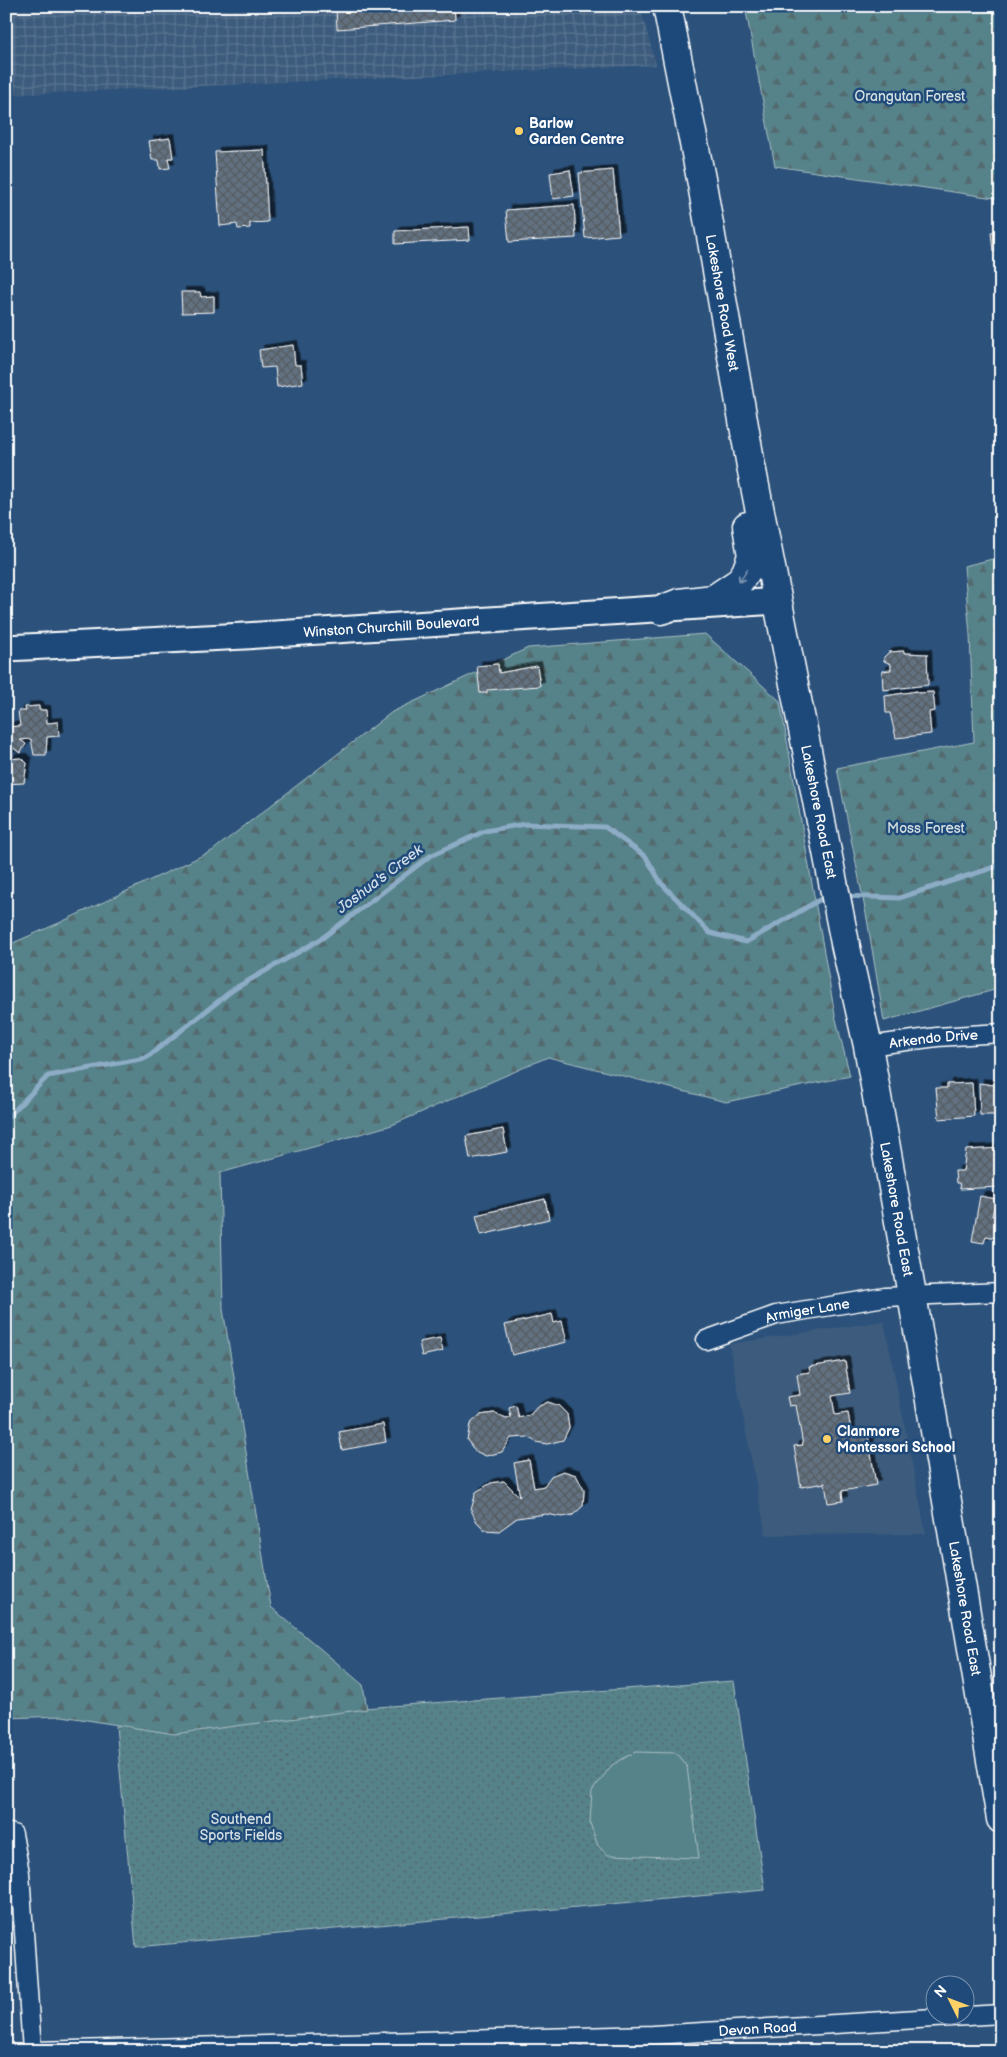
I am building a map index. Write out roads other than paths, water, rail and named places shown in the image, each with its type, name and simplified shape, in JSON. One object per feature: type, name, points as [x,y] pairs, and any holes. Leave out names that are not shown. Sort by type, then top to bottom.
[{"type":"main road","name":"Lakeshore Road West","points":[[667,6],[702,184],[751,466],[777,602]]},
{"type":"main road","points":[[661,610],[679,603],[714,599],[738,584],[746,572],[752,556],[738,478],[751,466]]},
{"type":"main road","name":"Winston Churchill Boulevard","points":[[6,648],[245,636],[777,602]]},
{"type":"main road","name":"Lakeshore Road East","points":[[777,602],[845,944],[868,1046],[1001,1819]]},
{"type":"street","name":"Arkendo Drive","points":[[868,1046],[937,1037],[1001,1033]]},
{"type":"street","name":"Armiger Lane","points":[[706,1340],[776,1315],[912,1294],[1001,1292]]},
{"type":"street","points":[[6,1832],[13,1834],[13,1873],[33,2051]]},
{"type":"street","name":"Devon Road","points":[[33,2051],[654,2043],[1001,2014]]},
{"type":"waterway","name":"Joshua's Creek","points":[[6,1119],[48,1076],[146,1058],[234,989],[321,939],[430,856],[485,831],[525,824],[605,827],[646,857],[661,883],[710,933],[746,942],[828,895]]},
{"type":"waterway","name":"Joshua's Creek","points":[[844,896],[899,898],[1001,865]]},
{"type":"place","name":"Barlow Garden Centre","points":[[519,131]]},
{"type":"place","name":"Clanmore Montessori School","points":[[827,1439]]},
{"type":"park label","name":"Orangutan Forest","points":[[910,96]]},
{"type":"park label","name":"Moss Forest","points":[[926,828]]},
{"type":"park label","name":"Southend Sports Fields","points":[[241,1828]]}]
